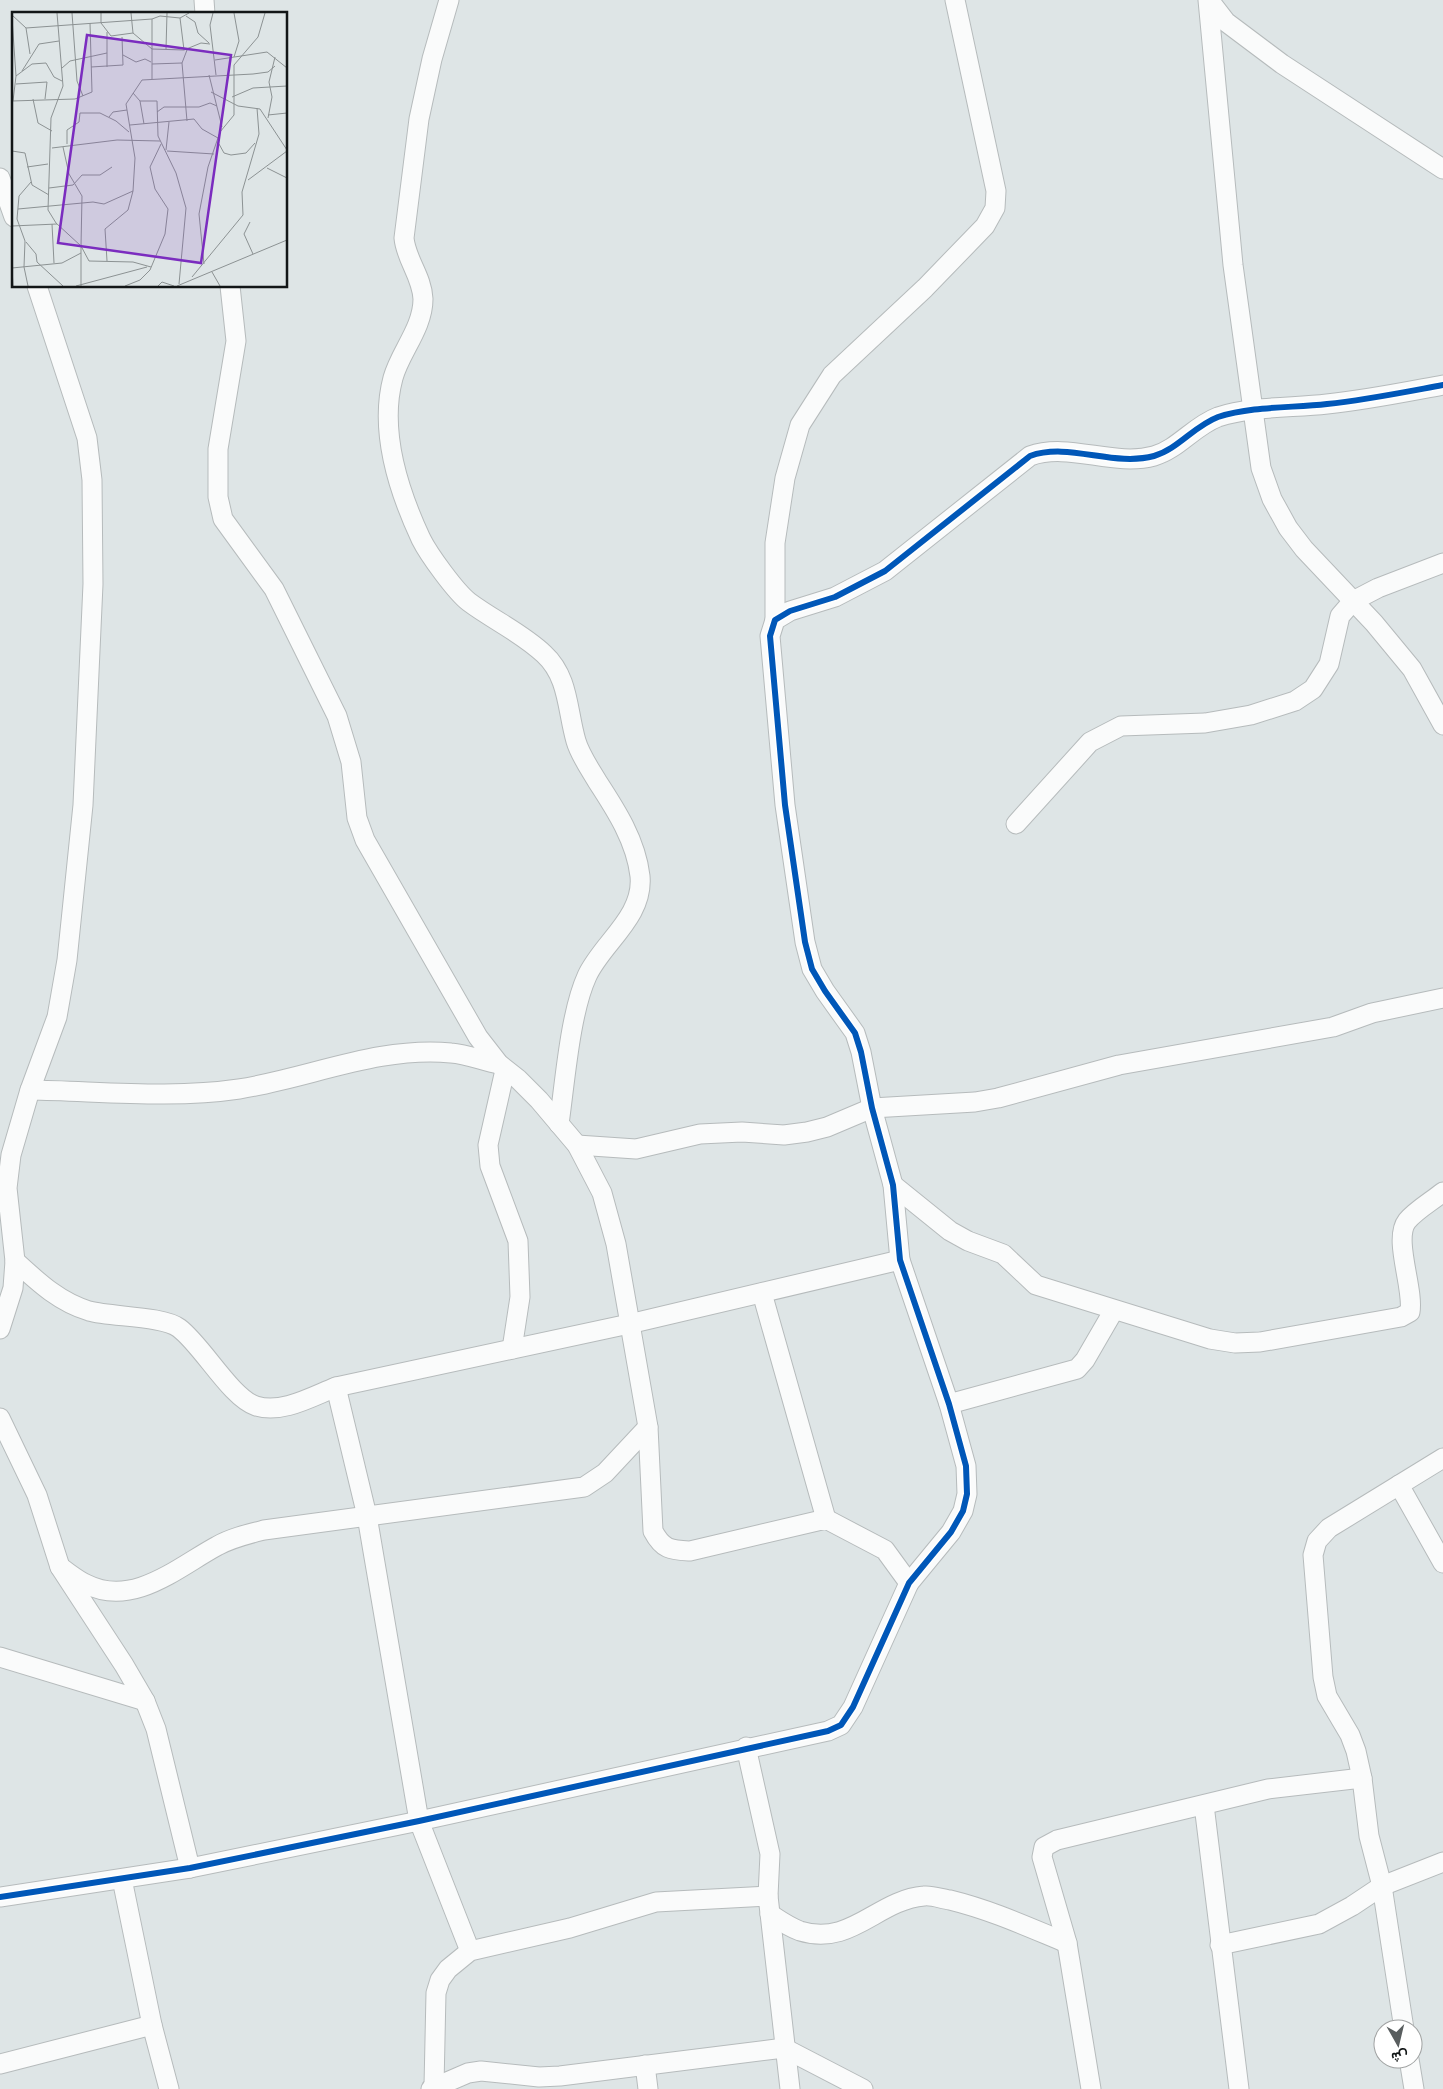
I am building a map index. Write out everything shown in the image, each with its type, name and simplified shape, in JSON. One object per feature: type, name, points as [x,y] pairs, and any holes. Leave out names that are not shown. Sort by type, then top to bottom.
[{"type":"street","points":[[449,0],[432,59],[419,119],[404,238],[405,252],[420,280],[423,301],[420,318],[393,378],[389,414],[392,446],[403,493],[422,540],[435,561],[466,600],[542,652],[557,668],[568,697],[577,742],[588,765],[622,821],[635,855],[640,878],[637,896],[630,915],[587,975],[576,1016],[559,1124]]},
{"type":"street","points":[[0,1897],[190,1868],[419,1821],[828,1731],[841,1725],[853,1707],[909,1583],[951,1532],[963,1511],[967,1494],[966,1466],[948,1404],[900,1260],[893,1185],[872,1108],[865,1069],[855,1033],[825,992],[812,969],[805,942],[785,805],[770,636],[775,620],[774,543],[784,478],[800,425],[832,375],[925,288],[972,240],[985,226],[995,208],[996,191],[955,0]]},
{"type":"street","points":[[1209,1],[1226,22],[1282,64],[1443,169]]},
{"type":"street","points":[[1209,1],[1233,265],[1261,468],[1272,499],[1288,528],[1304,549],[1353,601],[1412,669],[1443,725]]},
{"type":"street","points":[[0,178],[12,211]]},
{"type":"street","points":[[0,1329],[13,1288],[15,1261],[7,1188],[11,1155],[30,1090],[57,1017],[67,960],[83,805],[93,584],[92,480],[87,438],[39,288]]},
{"type":"street","points":[[230,288],[236,341],[218,450],[218,497],[223,519],[274,589],[337,716],[351,762],[356,818],[368,846],[478,1038],[502,1067],[532,1093],[576,1145],[602,1193],[616,1244],[648,1427],[653,1532],[659,1543],[670,1550],[690,1551],[826,1519],[885,1550],[909,1583]]},
{"type":"street","points":[[775,620],[790,611],[836,597],[885,571],[1030,456],[1045,451],[1128,458],[1152,456],[1169,450],[1197,429],[1217,418],[1253,411],[1329,404],[1443,385]]},
{"type":"street","points":[[1016,824],[1090,742],[1122,726],[1205,723],[1251,715],[1295,701],[1313,689],[1329,664],[1340,616],[1353,601],[1378,588],[1443,563]]},
{"type":"street","points":[[576,1145],[636,1150],[700,1134],[742,1132],[784,1134],[827,1127],[872,1108],[975,1102],[998,1098],[1119,1065],[1333,1027],[1372,1013],[1443,998]]},
{"type":"street","points":[[30,1090],[202,1093],[274,1083],[385,1054],[421,1052],[452,1053],[502,1067]]},
{"type":"street","points":[[502,1067],[488,1145],[490,1166],[518,1241],[520,1297],[512,1350]]},
{"type":"street","points":[[893,1185],[950,1231],[968,1241],[1003,1254],[1036,1285],[1210,1339],[1235,1343],[1260,1342],[1401,1318],[1410,1312],[1412,1302],[1403,1242],[1403,1227],[1408,1220],[1443,1192]]},
{"type":"street","points":[[0,1203],[11,1223]]},
{"type":"street","points":[[15,1261],[48,1291],[71,1305],[92,1312],[177,1326],[237,1392],[254,1405],[268,1409],[289,1406],[336,1387],[629,1324],[900,1260]]},
{"type":"street","points":[[762,1293],[826,1519]]},
{"type":"street","points":[[948,1404],[1077,1369],[1085,1360],[1114,1310]]},
{"type":"street","points":[[336,1387],[367,1516],[419,1821],[470,1951]]},
{"type":"street","points":[[0,1418],[37,1494],[60,1567],[124,1665],[144,1701],[156,1730],[190,1868]]},
{"type":"street","points":[[60,1567],[87,1585],[114,1591],[136,1589],[157,1582],[218,1545],[242,1536],[367,1516],[584,1487],[605,1473],[648,1427]]},
{"type":"street","points":[[1402,2019],[1382,1886],[1369,1836],[1362,1778],[1356,1751],[1350,1734],[1327,1696],[1323,1676],[1313,1555],[1317,1541],[1329,1528],[1443,1458]]},
{"type":"street","points":[[1399,1485],[1443,1563]]},
{"type":"street","points":[[0,1657],[144,1701]]},
{"type":"street","points":[[746,1748],[770,1854],[768,1896],[790,2089]]},
{"type":"street","points":[[1091,2089],[1067,1943],[1042,1857],[1044,1846],[1057,1840],[1268,1789],[1362,1778]]},
{"type":"street","points":[[1204,1805],[1239,2089]]},
{"type":"street","points":[[1220,1945],[1319,1924],[1352,1906],[1382,1886],[1443,1862]]},
{"type":"street","points":[[122,1879],[152,2026],[169,2089]]},
{"type":"street","points":[[770,1914],[798,1930],[818,1934],[838,1932],[856,1926],[894,1903],[926,1895],[987,1909],[1067,1943]]},
{"type":"street","points":[[768,1896],[656,1902],[570,1928],[470,1951],[448,1969],[440,1980],[436,1993],[432,2088],[470,2081],[480,2071],[539,2077],[784,2048],[863,2089]]},
{"type":"street","points":[[0,2064],[152,2026]]},
{"type":"street","points":[[644,2065],[648,2089]]},
{"type":"street","points":[[1411,2069],[1414,2089]]},
{"type":"cycle path","points":[[0,1897],[190,1868],[419,1821],[828,1731],[841,1725],[853,1707],[909,1583],[951,1532],[963,1511],[967,1494],[966,1466],[949,1404],[900,1260],[893,1185],[872,1108],[861,1052],[855,1033],[812,969],[805,942],[785,805],[770,636],[775,620],[790,611],[835,597],[885,571],[1030,456],[1045,452],[1060,452],[1138,459],[1163,453],[1209,421],[1231,413],[1342,402],[1443,385]]}]
